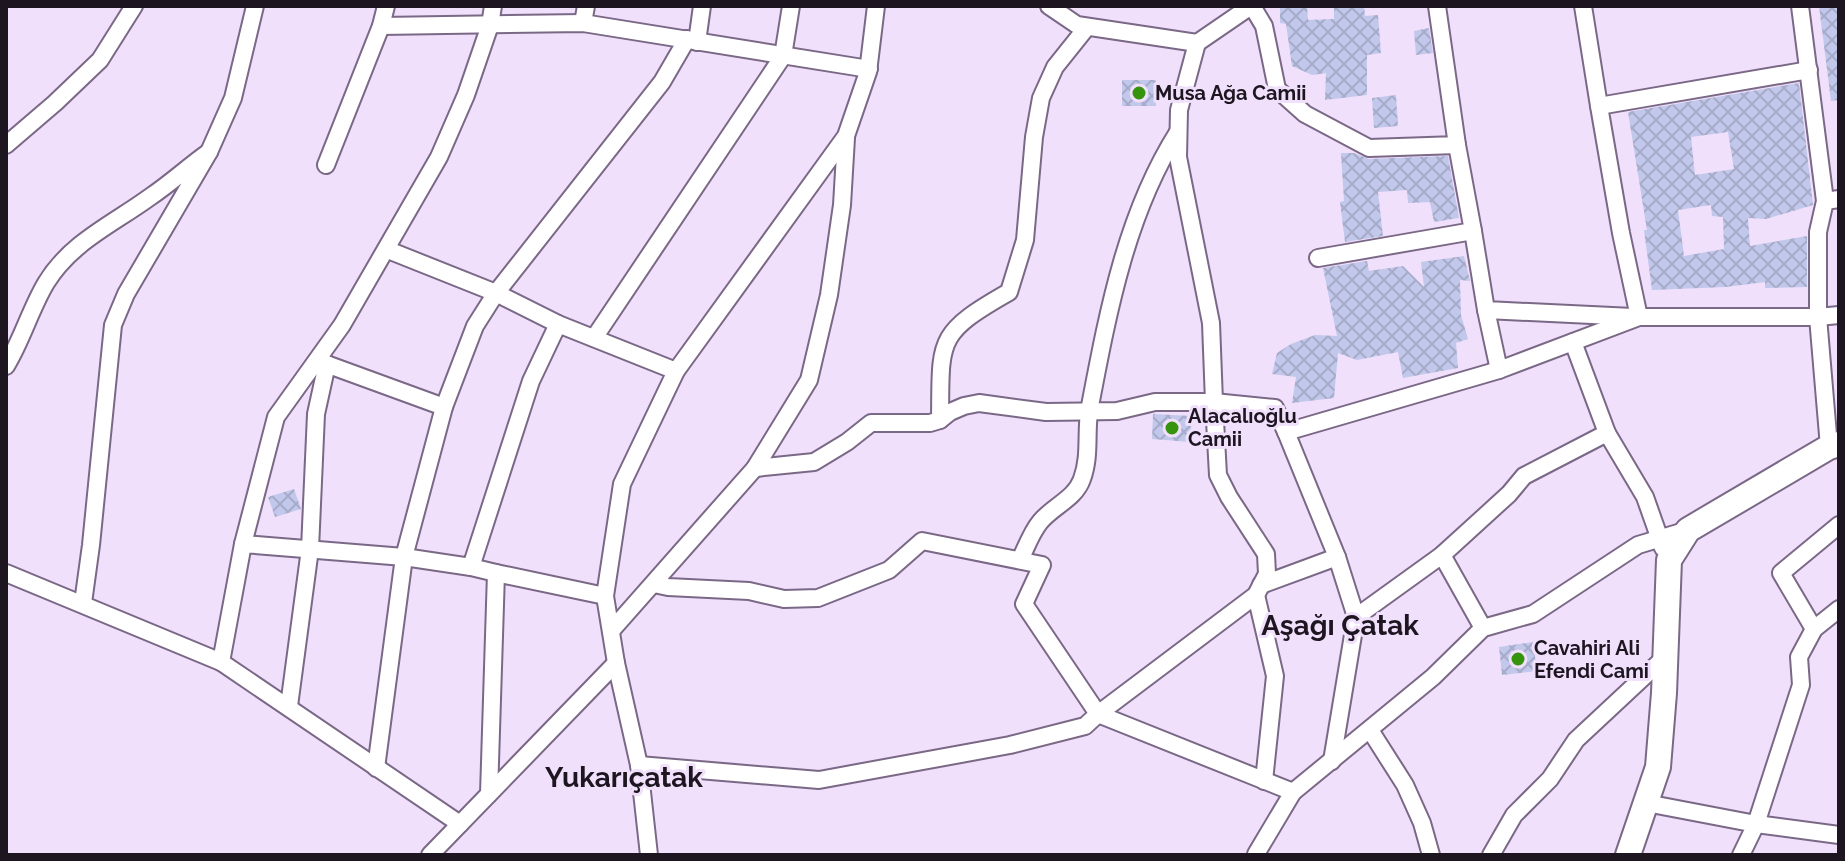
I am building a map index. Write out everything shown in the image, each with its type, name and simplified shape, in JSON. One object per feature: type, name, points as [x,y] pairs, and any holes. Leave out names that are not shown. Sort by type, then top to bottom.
[{"type":"street","points":[[6,145],[100,60],[134,6]]},
{"type":"street","points":[[83,603],[113,325],[126,294],[209,152],[233,98],[255,6]]},
{"type":"street","points":[[326,165],[386,6]]},
{"type":"street","points":[[221,662],[243,544],[276,417],[322,363],[439,157],[466,95],[490,25],[493,6]]},
{"type":"street","points":[[583,23],[586,6]]},
{"type":"street","points":[[376,768],[404,557],[444,407],[475,326],[496,293],[692,40],[702,6]]},
{"type":"street","points":[[594,338],[783,56],[791,6]]},
{"type":"street","points":[[611,631],[755,468],[809,380],[829,295],[842,205],[846,136],[869,69],[876,6]]},
{"type":"street","points":[[1049,6],[1077,25],[1197,43]]},
{"type":"street","points":[[1264,781],[1275,676],[1258,590],[1267,574],[1266,554],[1218,475],[1211,323],[1178,157],[1179,110],[1197,43],[1252,6],[1264,26],[1277,89],[1305,114],[1369,148],[1457,145]]},
{"type":"street","points":[[1437,6],[1457,145],[1499,370]]},
{"type":"street","points":[[1583,6],[1621,233],[1639,317]]},
{"type":"street","points":[[1250,855],[1293,792],[1433,677],[1483,628],[1533,614],[1638,545],[1664,549],[1688,530],[1834,445],[1818,317],[1818,232],[1832,200],[1800,6]]},
{"type":"street","points":[[381,26],[583,23],[869,69]]},
{"type":"street","points":[[940,420],[939,365],[947,338],[972,313],[1009,292],[1025,240],[1034,137],[1041,98],[1055,67],[1087,27]]},
{"type":"street","points":[[1599,106],[1809,70]]},
{"type":"street","points":[[1020,560],[1039,524],[1076,492],[1083,477],[1088,449],[1089,411],[1111,303],[1135,221],[1156,167],[1179,131]]},
{"type":"street","points":[[649,855],[639,765],[616,663],[605,596],[622,484],[676,371],[846,136]]},
{"type":"street","points":[[6,366],[21,342],[47,282],[76,247],[151,197],[209,152]]},
{"type":"street","points":[[1318,258],[1473,231]]},
{"type":"street","points":[[388,250],[676,371]]},
{"type":"street","points":[[1486,310],[1639,317],[1839,315]]},
{"type":"street","points":[[1286,432],[1499,370],[1639,317]]},
{"type":"street","points":[[471,567],[531,381],[558,324]]},
{"type":"street","points":[[1573,342],[1607,433],[1645,497],[1664,549],[1665,657],[1658,767],[1628,855]]},
{"type":"street","points":[[322,363],[444,407]]},
{"type":"street","points":[[289,706],[310,549],[316,414],[322,363]]},
{"type":"street","points":[[755,468],[814,462],[871,423],[940,420],[950,412],[979,403],[1046,412],[1117,411],[1155,402],[1214,402],[1275,408],[1337,557],[1356,617],[1332,761]]},
{"type":"street","points":[[1356,617],[1442,555],[1509,494],[1524,476],[1607,433]]},
{"type":"street","points":[[1814,629],[1781,573],[1839,525]]},
{"type":"street","points":[[654,584],[749,591],[784,599],[818,598],[889,570],[922,541],[1042,565],[1024,604],[1098,714],[1293,792]]},
{"type":"street","points":[[243,544],[404,557],[471,567],[605,596]]},
{"type":"street","points":[[1442,555],[1483,628]]},
{"type":"street","points":[[639,765],[819,780],[1010,745],[1085,726],[1258,590],[1337,557]]},
{"type":"street","points":[[6,573],[221,662],[460,824]]},
{"type":"street","points":[[489,794],[496,573]]},
{"type":"street","points":[[1741,855],[1756,824],[1801,685],[1799,657],[1814,629],[1839,609]]},
{"type":"street","points":[[1491,855],[1514,815],[1550,779],[1576,740],[1665,657]]},
{"type":"street","points":[[430,855],[616,663]]},
{"type":"street","points":[[1370,730],[1405,785],[1422,823],[1431,855]]},
{"type":"street","points":[[1646,803],[1756,824],[1839,835]]},
{"type":"building","points":[[1280,6],[1307,6],[1308,20],[1334,19],[1334,6],[1364,6],[1365,16],[1378,15],[1381,53],[1367,55],[1367,95],[1325,100],[1326,73],[1312,75],[1292,66],[1286,24],[1280,23]]},
{"type":"building","points":[[1819,6],[1839,6],[1839,100],[1831,101]]},
{"type":"building","points":[[1429,28],[1433,53],[1416,55],[1414,31]]},
{"type":"building","name":"Musa Ağa Camii","points":[[1122,80],[1156,80],[1156,106],[1122,106]]},
{"type":"building","points":[[1799,83],[1813,205],[1766,219],[1748,218],[1750,246],[1807,236],[1807,287],[1765,288],[1765,282],[1652,290],[1644,230],[1647,230],[1628,112]],"holes":[[[1728,132],[1734,169],[1695,175],[1691,137]],[[1711,205],[1712,216],[1723,217],[1724,249],[1684,256],[1678,210]]]},
{"type":"building","points":[[1396,95],[1398,126],[1374,128],[1372,98]]},
{"type":"building","points":[[1341,153],[1354,153],[1369,159],[1448,156],[1459,218],[1434,222],[1430,202],[1408,203],[1407,190],[1378,192],[1383,236],[1345,242],[1340,202],[1344,201]]},
{"type":"building","points":[[1464,256],[1470,281],[1460,280],[1461,315],[1468,339],[1456,343],[1458,368],[1403,378],[1398,352],[1357,360],[1338,353],[1334,398],[1292,403],[1296,377],[1272,374],[1277,353],[1315,335],[1337,336],[1323,268],[1367,261],[1369,271],[1403,266],[1424,287],[1421,262]]},
{"type":"building","name":"Alacalıoğlu Camii","points":[[1153,414],[1192,416],[1190,442],[1152,439]]},
{"type":"building","points":[[294,489],[301,509],[275,517],[268,497]]},
{"type":"building","name":"Cavahiri Ali Efendi Cami","points":[[1533,642],[1537,671],[1502,675],[1499,647]]},
{"type":"place","name":"Musa Ağa Camii","points":[[1139,93]]},
{"type":"place","name":"Alacalıoğlu Camii","points":[[1172,428]]},
{"type":"place","name":"Cavahiri Ali Efendi Cami","points":[[1518,659]]},
{"type":"district","name":"Aşağı Çatak","points":[[1340,625]]},
{"type":"district","name":"Yukarıçatak","points":[[624,777]]}]
